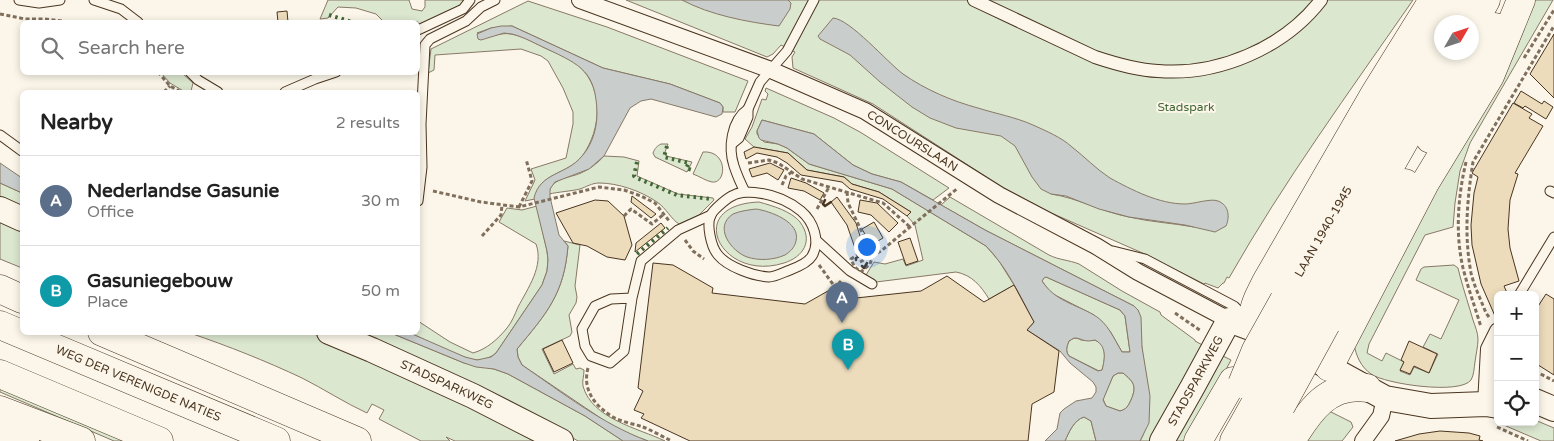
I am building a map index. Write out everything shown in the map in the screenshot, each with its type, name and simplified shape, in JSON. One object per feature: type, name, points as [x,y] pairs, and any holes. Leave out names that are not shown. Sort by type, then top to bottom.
[{"type":"highway","points":[[1258,341],[1254,312],[1255,305],[1266,282],[1361,118],[1433,0]]},
{"type":"highway","name":"LAAN 1940-1945","points":[[1447,15],[1456,0]]},
{"type":"highway","points":[[1478,15],[1486,0]]},
{"type":"highway","points":[[1210,441],[1254,392],[1306,312],[1381,225],[1510,0]]},
{"type":"highway","points":[[1291,441],[1305,420],[1326,397],[1345,387],[1356,386],[1425,183],[1490,76],[1521,0]]},
{"type":"highway","name":"LAAN 1940-1945","points":[[1306,312],[1434,41]]},
{"type":"highway","name":"LAAN 1940-1945","points":[[1254,392],[1258,341],[1306,312],[1450,60]]},
{"type":"highway","points":[[0,289],[20,298]]},
{"type":"highway","name":"WEG DER VERENIGDE NATIES","points":[[0,325],[20,333]]},
{"type":"highway","name":"WEG DER VERENIGDE NATIES","points":[[24,335],[276,441]]},
{"type":"highway","points":[[109,335],[357,441]]},
{"type":"highway","points":[[0,374],[158,441]]},
{"type":"highway","points":[[1198,441],[1254,392]]},
{"type":"highway","points":[[1234,441],[1254,392]]},
{"type":"highway","points":[[1254,392],[1262,441]]},
{"type":"highway","points":[[0,410],[81,441]]},
{"type":"highway","points":[[0,430],[25,441]]},
{"type":"main road","points":[[0,209],[20,218]]},
{"type":"main road","points":[[1229,320],[1258,341],[1357,382],[1431,406],[1492,403]]},
{"type":"main road","name":"STADSPARKWEG","points":[[1162,441],[1229,320]]},
{"type":"main road","name":"STADSPARKWEG","points":[[336,335],[473,396],[561,441]]},
{"type":"main road","points":[[1357,382],[1492,403]]},
{"type":"main road","points":[[1539,403],[1554,409]]},
{"type":"main road","points":[[1539,416],[1554,420]]},
{"type":"street","name":"CONCOURSLAAN","points":[[580,0],[771,70],[865,111],[999,195],[1096,246],[1138,272],[1229,320]]},
{"type":"street","points":[[974,0],[1095,57],[1137,69],[1159,71],[1204,69],[1246,56],[1266,46],[1302,21],[1321,0]]},
{"type":"street","points":[[1492,403],[1489,349],[1494,324]]},
{"type":"street","points":[[1357,382],[1381,416],[1362,441]]},
{"type":"lane","points":[[19,0],[39,3],[60,0]]},
{"type":"lane","points":[[94,0],[120,9],[135,20]]},
{"type":"lane","points":[[420,29],[463,9],[470,0]]},
{"type":"lane","points":[[420,181],[425,45],[430,39],[466,21],[481,7],[494,0]]},
{"type":"lane","points":[[745,192],[734,166],[733,144],[740,138],[748,117],[748,109],[760,82],[787,51],[814,0]]},
{"type":"lane","points":[[193,75],[215,90]]},
{"type":"lane","points":[[290,90],[327,75]]},
{"type":"lane","points":[[0,135],[20,150]]},
{"type":"lane","points":[[632,298],[611,299],[595,306],[582,330],[585,346],[591,356],[610,363],[624,351],[632,298],[641,261],[678,230],[711,215],[734,195],[745,192],[761,192],[779,198],[801,211],[812,223],[816,240],[812,256],[805,263],[794,269],[770,277],[738,270],[718,255],[712,244],[709,227],[711,215]]},
{"type":"lane","points":[[1521,291],[1554,237]]},
{"type":"lane","points":[[816,240],[850,271],[872,284]]},
{"type":"lane","points":[[1096,246],[1145,259],[1234,306],[1258,341]]},
{"type":"path","points":[[1522,62],[1554,10]]},
{"type":"path","points":[[0,14],[25,19],[53,20]]},
{"type":"path","points":[[1494,324],[1486,313],[1471,274],[1466,222],[1473,162],[1554,26]]},
{"type":"path","points":[[161,75],[170,86],[178,90]]},
{"type":"path","points":[[166,90],[170,86]]},
{"type":"path","points":[[1470,155],[1466,162],[1459,198],[1458,228],[1463,266],[1489,349]]},
{"type":"path","points":[[518,207],[532,181],[526,159]]},
{"type":"path","points":[[748,163],[769,160],[778,163],[802,179],[882,203],[910,227]]},
{"type":"path","points":[[420,188],[481,202],[518,207],[599,187],[624,190],[654,203],[678,230],[693,251],[707,261]]},
{"type":"path","points":[[821,203],[829,187]]},
{"type":"path","points":[[863,260],[881,251],[959,188]]},
{"type":"path","points":[[846,192],[848,203],[873,255],[870,264]]},
{"type":"path","points":[[482,236],[501,215],[502,205]]},
{"type":"path","points":[[624,216],[631,209],[652,224],[664,214]]},
{"type":"path","points":[[855,255],[873,255]]},
{"type":"path","points":[[812,256],[835,288]]},
{"type":"path","points":[[591,356],[586,376],[586,385],[595,402],[614,417],[672,441]]},
{"type":"path","points":[[1539,373],[1554,381]]},
{"type":"path","points":[[1492,403],[1528,441]]},
{"type":"green space","points":[[328,0],[409,0],[412,9],[422,11],[425,7],[425,0],[463,0],[463,3],[450,12],[420,24],[420,20],[382,20],[376,14],[356,8],[338,7],[328,18],[320,19]]},
{"type":"green space","name":"Stadspark","points":[[626,0],[1413,0],[1295,171],[1229,278],[1227,277],[1218,288],[1204,284],[1147,255],[1049,212],[1002,187],[873,104],[793,68],[792,57],[795,52],[781,45],[773,54],[767,57]],"holes":[[[1018,149],[1194,227],[1119,215],[1051,194]]]},
{"type":"green space","points":[[1529,0],[1553,0],[1470,143],[1460,171],[1453,227],[1425,235],[1369,344],[1367,353],[1382,361],[1386,353],[1404,362],[1400,371],[1410,375],[1414,367],[1429,373],[1438,354],[1423,347],[1430,334],[1441,339],[1459,300],[1416,280],[1421,269],[1424,267],[1454,265],[1458,268],[1478,334],[1472,378],[1464,384],[1453,387],[1438,387],[1406,384],[1379,378],[1367,371],[1362,365],[1354,344]]},
{"type":"green space","points":[[528,1],[607,27],[748,81],[735,112],[723,112],[723,107],[720,103],[670,84],[603,68],[512,26],[491,28],[477,33],[507,34],[527,39],[572,61],[588,76],[593,87],[597,110],[594,134],[589,145],[577,162],[548,178],[542,184],[537,190],[535,199],[525,201],[535,180],[531,169],[566,158],[573,124],[573,112],[563,88],[548,61],[541,56],[521,49],[435,55],[434,70],[428,73],[431,49]]},
{"type":"green space","points":[[163,75],[184,75],[193,83],[191,90],[182,90],[170,83]]},
{"type":"green space","points":[[766,88],[834,118],[860,132],[949,188],[933,200],[901,182],[872,174],[853,165],[814,134],[762,120],[757,134],[764,142],[778,144],[787,148],[809,164],[892,189],[986,246],[999,261],[1014,285],[989,299],[976,282],[962,273],[956,272],[876,282],[866,275],[874,262],[885,264],[903,259],[906,266],[923,260],[915,225],[907,216],[911,212],[879,192],[852,184],[844,177],[807,170],[788,153],[754,147],[745,139],[752,127],[762,99],[766,100],[768,94],[765,91]]},
{"type":"green space","points":[[661,144],[668,144],[665,152],[666,156],[692,162],[687,172],[655,157],[653,153],[656,147]]},
{"type":"green space","points":[[703,152],[717,156],[721,161],[722,173],[717,181],[712,182],[693,174]]},
{"type":"green space","points":[[604,156],[624,157],[639,161],[637,176],[678,194],[713,198],[714,200],[699,215],[679,224],[663,207],[651,198],[621,186],[596,183],[580,189],[549,194],[553,185],[561,179],[577,175],[594,166]]},
{"type":"green space","points":[[0,183],[20,192],[20,206],[0,198]]},
{"type":"green space","points":[[950,197],[1049,255],[1079,264],[1160,312],[1161,315],[1195,341],[1206,347],[1155,441],[1140,441],[1148,419],[1149,407],[1138,310],[1134,306],[985,230],[941,205]]},
{"type":"green space","points":[[759,202],[781,209],[800,222],[804,229],[806,242],[796,257],[784,263],[762,266],[743,262],[728,253],[719,241],[716,228],[722,216],[735,206]]},
{"type":"green space","points":[[537,206],[547,251],[547,271],[542,285],[496,353],[483,359],[471,359],[414,335],[420,335],[420,322],[450,342],[473,353],[488,346],[507,328],[534,277],[538,260],[536,244],[499,222],[507,208],[522,210]]},
{"type":"green space","points":[[0,215],[20,223],[20,267],[0,259]]},
{"type":"green space","points":[[564,241],[580,245],[575,286],[577,297],[576,303],[569,315],[572,332],[570,336],[542,349],[554,374],[573,364],[576,369],[584,370],[583,386],[588,397],[596,407],[617,421],[665,441],[648,441],[608,423],[522,365],[517,349],[545,313],[563,277],[568,246]]},
{"type":"green space","points":[[1044,277],[1120,310],[1125,316],[1130,352],[1122,352],[1110,331],[1094,315],[1051,293],[1042,281]]},
{"type":"green space","points":[[196,335],[317,335],[339,343],[550,441],[455,441],[446,437],[450,441],[421,441],[379,419],[384,410],[372,404],[367,413],[310,382]]},
{"type":"green space","points":[[351,335],[396,335],[464,363],[508,374],[585,416],[623,441],[578,441],[561,431]]},
{"type":"green space","points":[[1074,338],[1098,341],[1101,344],[1104,352],[1102,370],[1099,371],[1069,356],[1067,347],[1069,341]]},
{"type":"green space","points":[[1219,354],[1231,360],[1211,398],[1185,441],[1169,441]]},
{"type":"green space","points":[[1123,373],[1127,376],[1134,388],[1128,406],[1120,411],[1106,406],[1103,399],[1113,376]]},
{"type":"green space","points":[[0,384],[135,441],[114,441],[0,392]]},
{"type":"green space","points":[[1327,410],[1351,422],[1353,427],[1342,441],[1302,441]]},
{"type":"green space","points":[[1084,417],[1091,421],[1096,441],[1065,441],[1070,430]]},
{"type":"green space","points":[[1539,422],[1554,428],[1554,441],[1541,441],[1506,426],[1539,426]]},
{"type":"shaded area","points":[[682,0],[788,0],[791,3],[790,9],[779,26],[729,17],[704,10]]},
{"type":"shaded area","points":[[833,18],[849,25],[903,74],[921,85],[959,102],[1019,120],[1048,132],[1068,143],[1110,178],[1127,187],[1165,202],[1189,204],[1211,200],[1222,203],[1228,212],[1226,226],[1215,232],[1185,225],[1129,217],[1099,209],[1066,196],[1051,194],[1041,189],[1015,146],[1001,136],[956,128],[930,118],[912,107],[880,82],[850,55],[820,39],[818,36]]},
{"type":"shaded area","points":[[512,26],[603,68],[670,84],[720,103],[723,107],[722,114],[716,117],[651,99],[641,101],[630,108],[604,156],[589,169],[555,182],[550,189],[550,197],[559,235],[568,246],[566,263],[563,277],[552,302],[517,349],[518,357],[522,365],[583,407],[615,426],[648,441],[623,441],[585,416],[508,374],[464,363],[396,335],[415,335],[465,357],[477,360],[491,357],[496,353],[542,285],[547,271],[547,251],[534,198],[537,190],[548,178],[576,162],[589,147],[593,136],[597,113],[596,99],[590,79],[584,72],[569,60],[512,34],[504,33],[481,40],[478,39],[477,34],[491,28]]},
{"type":"shaded area","points":[[762,120],[814,134],[853,165],[872,174],[901,182],[985,230],[1134,306],[1141,317],[1142,347],[1150,396],[1149,423],[1140,441],[1096,441],[1091,421],[1084,417],[1070,430],[1065,441],[1045,441],[1057,429],[1060,413],[1076,401],[1092,398],[1096,392],[1096,387],[1060,351],[1027,330],[1034,322],[1007,272],[994,254],[986,246],[892,189],[809,164],[787,148],[761,140],[757,131]],"holes":[[[1046,277],[1120,310],[1125,316],[1130,352],[1122,352],[1099,318],[1059,298],[1047,288],[1042,281]],[[1077,338],[1088,341],[1095,340],[1099,343],[1104,353],[1102,370],[1098,371],[1069,356],[1067,350],[1069,341]],[[1123,373],[1130,379],[1134,388],[1128,406],[1120,411],[1106,406],[1103,400],[1113,376]]]},
{"type":"shaded area","points":[[0,163],[20,177],[20,192],[0,183]]},
{"type":"shaded area","points":[[756,209],[776,215],[794,228],[796,234],[795,243],[787,254],[771,259],[752,258],[741,254],[730,244],[724,232],[724,225],[727,219],[733,214]]},
{"type":"building","points":[[287,11],[288,20],[278,20],[277,12]]},
{"type":"building","points":[[1554,34],[1554,98],[1530,74]]},
{"type":"building","points":[[1521,91],[1542,104],[1544,101],[1553,107],[1546,119],[1525,106],[1523,108],[1514,103]]},
{"type":"building","points":[[1513,103],[1532,114],[1529,118],[1543,126],[1515,173],[1518,174],[1510,200],[1508,229],[1510,248],[1519,281],[1504,286],[1506,291],[1494,291],[1494,314],[1481,284],[1472,245],[1471,225],[1474,193],[1478,177],[1472,173]]},
{"type":"building","points":[[754,147],[788,153],[807,170],[844,177],[852,184],[879,192],[911,212],[907,216],[883,199],[850,189],[842,182],[801,175],[777,157],[757,153],[746,159],[744,152]]},
{"type":"building","points":[[770,163],[784,170],[778,180],[767,173],[752,177],[749,169]]},
{"type":"building","points":[[791,178],[806,183],[824,193],[820,200],[804,191],[788,188]]},
{"type":"building","points":[[632,196],[656,214],[651,218],[631,202]]},
{"type":"building","points":[[837,197],[856,223],[864,249],[856,251],[847,225],[831,202]]},
{"type":"building","points":[[595,200],[608,201],[624,216],[632,245],[625,260],[607,257],[587,246],[573,243],[556,213]]},
{"type":"building","points":[[860,200],[877,203],[898,223],[889,232],[871,215],[858,212]]},
{"type":"building","points":[[874,222],[883,238],[871,245],[862,229]]},
{"type":"building","points":[[661,223],[665,228],[635,252],[636,243]]},
{"type":"building","points":[[910,238],[918,261],[906,265],[898,242]]},
{"type":"building","points":[[653,263],[673,265],[713,288],[712,293],[805,304],[835,287],[844,296],[856,298],[921,291],[947,276],[984,302],[1014,285],[1034,322],[1027,330],[1059,351],[1054,392],[1032,404],[1028,441],[690,441],[641,418],[644,414],[634,410],[643,391],[638,388]]},
{"type":"building","points":[[1546,294],[1554,299],[1554,375],[1539,366],[1539,305]]},
{"type":"building","points":[[562,340],[573,363],[554,372],[543,349]]},
{"type":"building","points":[[1409,341],[1437,354],[1429,373],[1414,366],[1410,374],[1400,370],[1404,362],[1401,360]]},
{"type":"building","points":[[1440,431],[1469,433],[1480,436],[1479,440],[1483,441],[1395,441],[1419,434]]},
{"type":"hedge","points":[[329,15],[345,20]]},
{"type":"hedge","points":[[667,146],[664,157],[689,163],[686,168],[692,170]]},
{"type":"hedge","points":[[637,162],[634,176],[637,178],[677,195],[712,199]]},
{"type":"hedge","points":[[637,254],[668,228]]},
{"type":"wall","points":[[825,200],[823,204],[825,206],[831,202]]},
{"type":"wall","points":[[856,260],[860,256]]},
{"type":"wall","points":[[862,266],[864,268],[867,263]]},
{"type":"place","name":"Nederlandse Gasunie","points":[[842,323]]},
{"type":"place","name":"Gasuniegebouw","points":[[848,370]]}]
